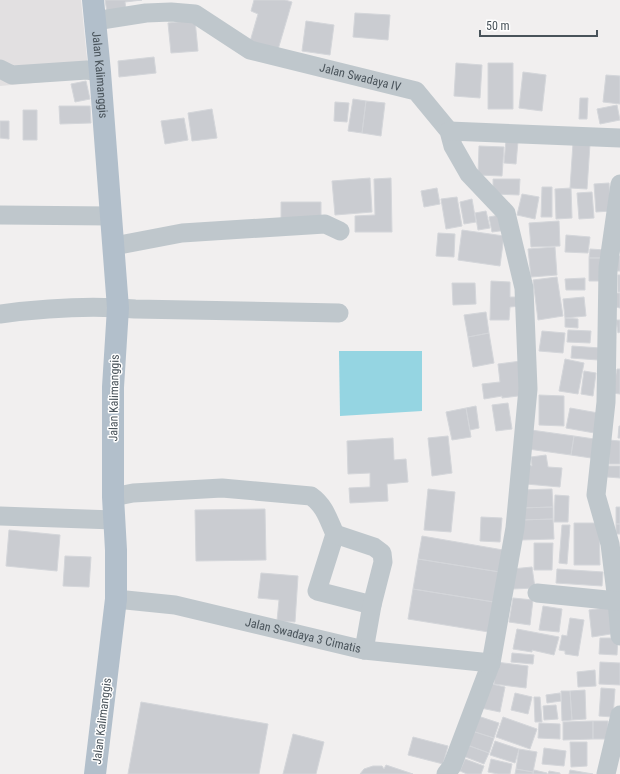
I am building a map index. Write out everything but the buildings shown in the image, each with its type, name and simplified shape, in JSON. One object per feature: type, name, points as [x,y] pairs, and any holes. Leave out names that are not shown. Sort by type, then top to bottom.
[{"type":"main road","name":"Jalan Kalimanggis","points":[[94,10],[118,308],[113,387],[113,497],[116,599],[95,774]]},
{"type":"street","name":"Jalan Swadaya IV","points":[[94,10],[195,14],[250,50],[416,91],[449,131],[454,146],[469,174],[506,213],[524,288],[528,389],[515,528],[491,663],[452,766],[446,774]]},
{"type":"street","points":[[0,69],[12,75],[74,71],[100,72]]},
{"type":"street","points":[[449,131],[620,138]]},
{"type":"street","points":[[620,184],[608,268],[606,402],[596,495],[610,544],[620,636]]},
{"type":"street","points":[[0,215],[111,216]]},
{"type":"street","points":[[114,246],[182,232],[326,224],[340,231]]},
{"type":"street","points":[[0,314],[40,308],[118,308],[340,313]]},
{"type":"street","points":[[113,497],[133,493],[222,488],[311,496],[319,502],[326,512],[335,534],[317,592],[372,605]]},
{"type":"street","points":[[0,516],[114,520]]},
{"type":"street","points":[[335,534],[374,547],[382,553],[383,562],[372,605],[364,650]]},
{"type":"street","points":[[538,593],[617,601]]},
{"type":"street","name":"Jalan Swadaya 3 Cimatis","points":[[116,599],[175,605],[364,650],[491,663]]},
{"type":"street","points":[[606,774],[620,715]]},
{"type":"shaded area","points":[[0,0],[81,0],[89,78],[0,86]]},
{"type":"water","points":[[339,351],[422,351],[422,411],[340,416]]}]
